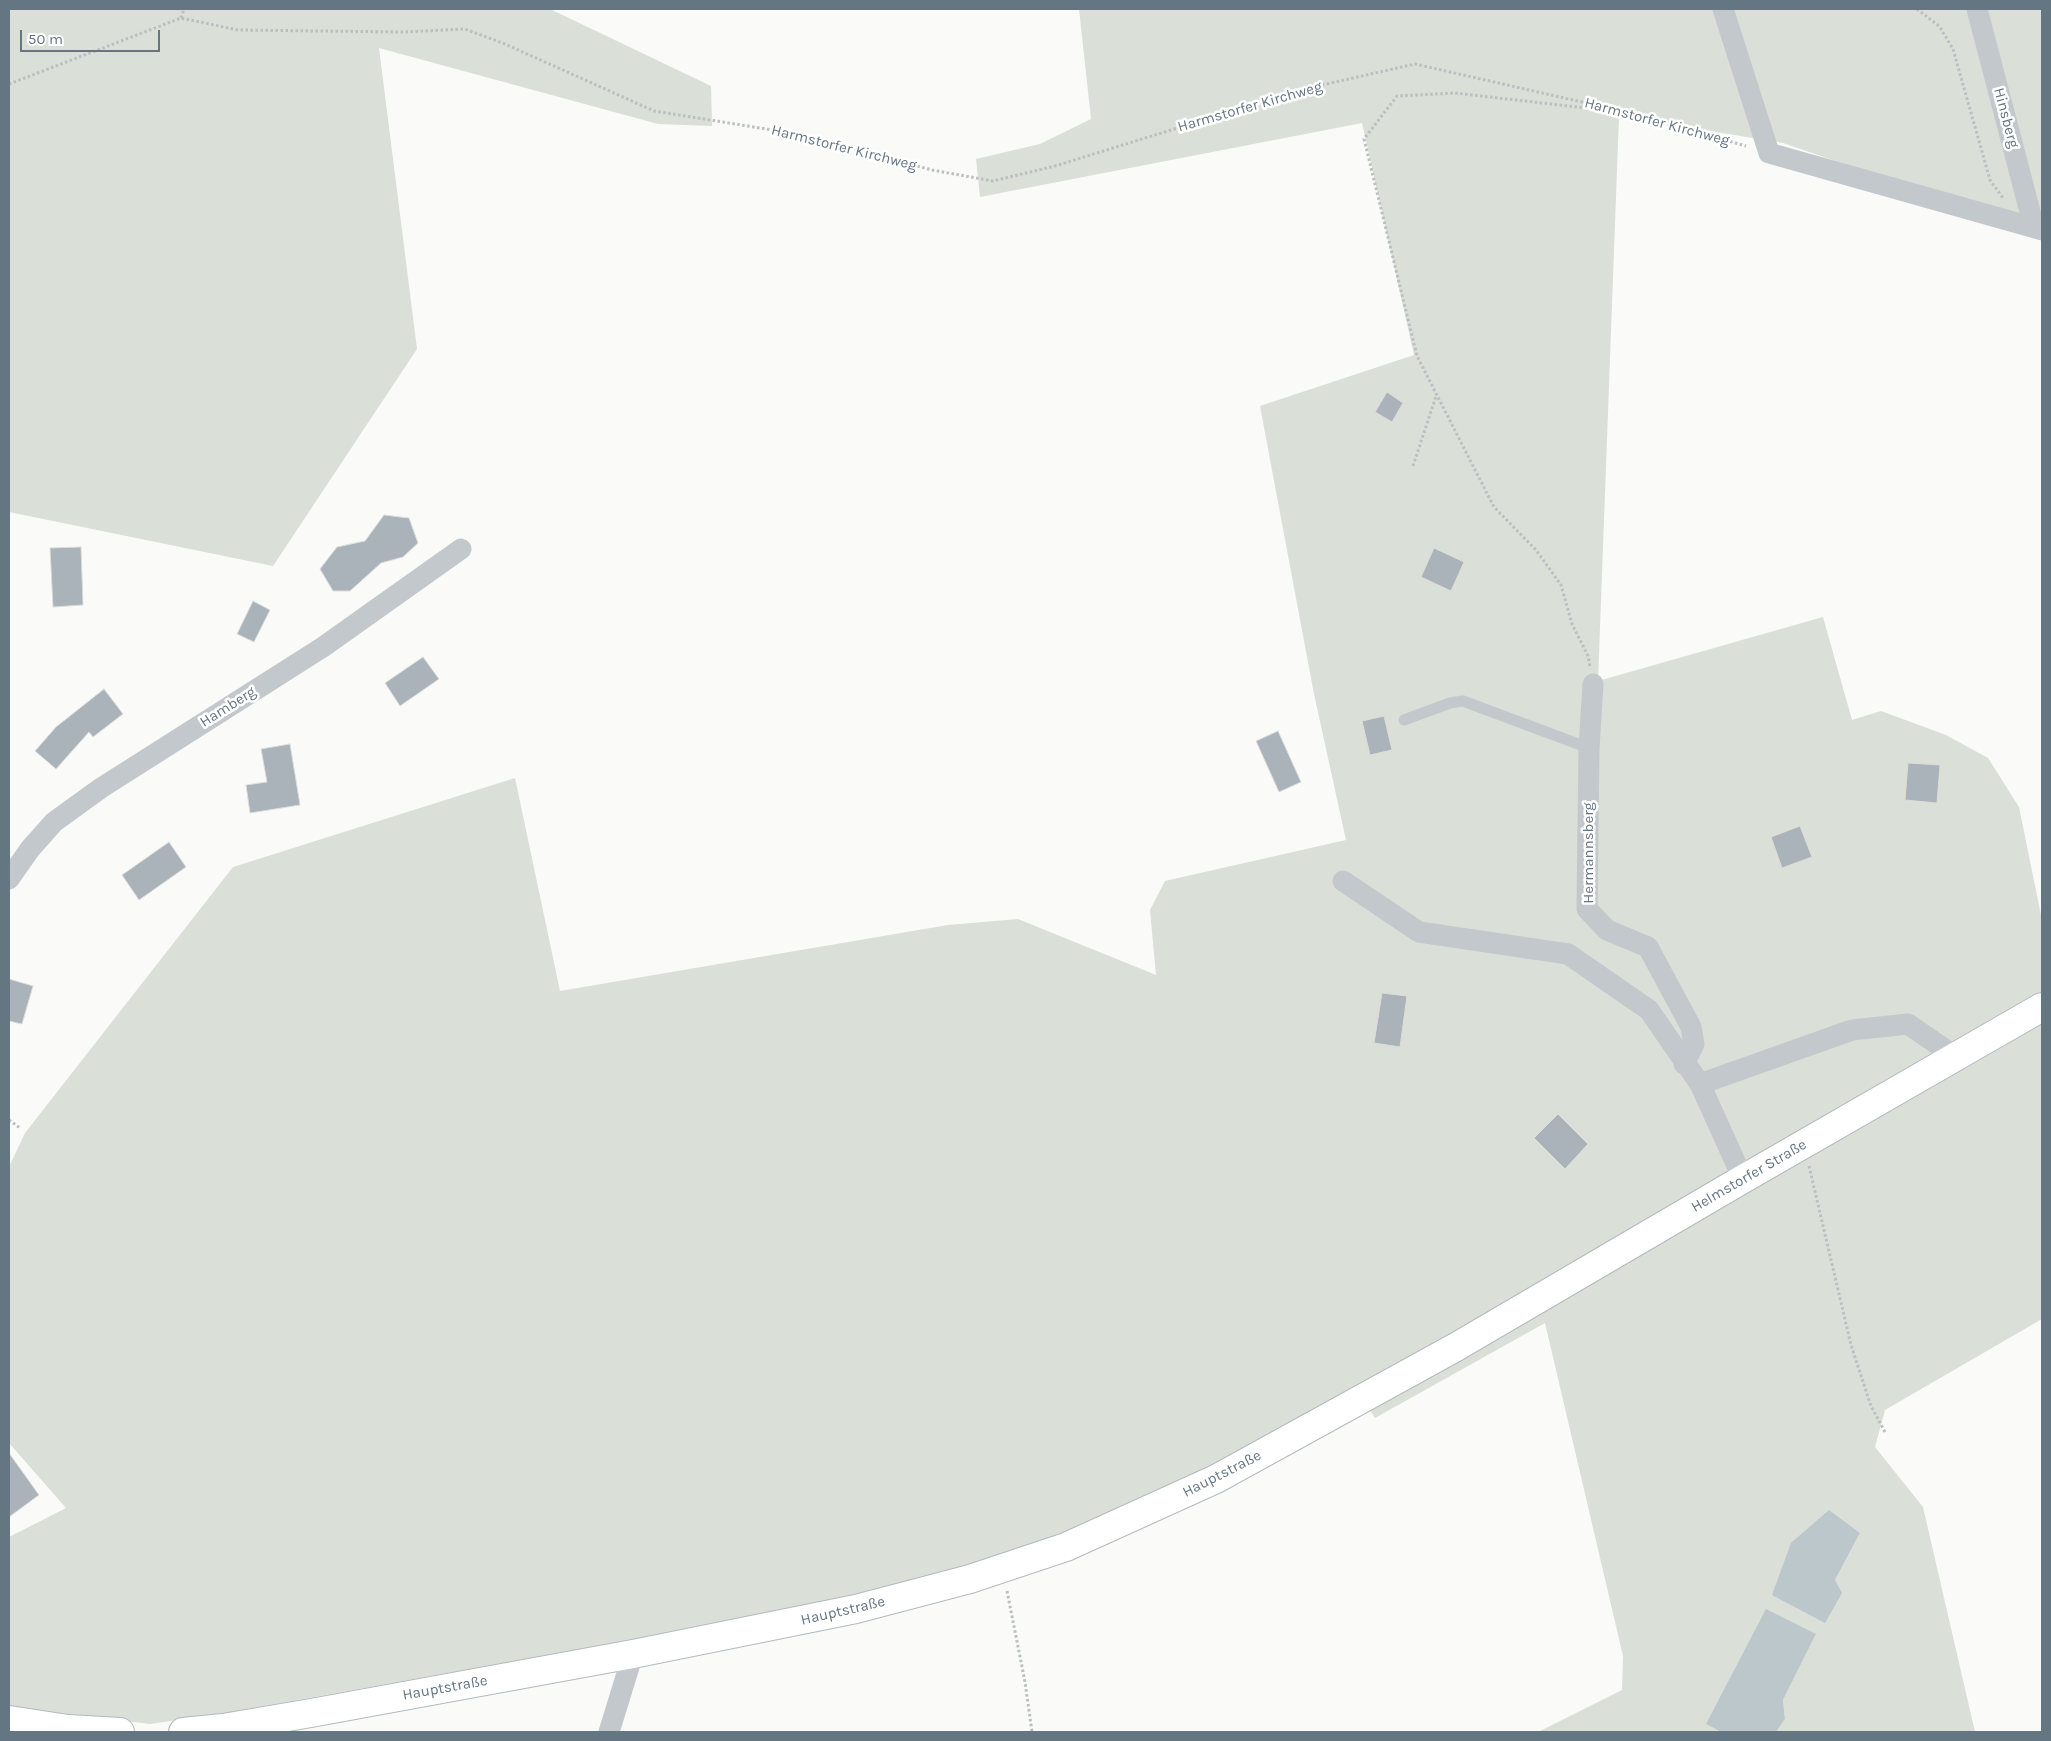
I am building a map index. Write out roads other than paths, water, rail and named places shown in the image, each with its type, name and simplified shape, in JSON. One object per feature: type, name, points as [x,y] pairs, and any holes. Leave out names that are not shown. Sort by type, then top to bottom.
[{"type":"main road","name":"Helmstorfer Straße","points":[[1456,1347],[2042,1007]]},
{"type":"main road","name":"Hauptstraße","points":[[183,1732],[223,1728],[311,1713],[633,1654],[856,1609],[970,1579],[1066,1547],[1216,1479],[1456,1347]]},
{"type":"main road","points":[[9,1720],[68,1729],[120,1732]]},
{"type":"street","points":[[1723,9],[1769,153],[2036,222]]},
{"type":"street","name":"Hinsberg","points":[[1977,9],[2036,222]]},
{"type":"street","name":"Hamberg","points":[[9,879],[30,849],[54,822],[86,799],[323,647],[461,548]]},
{"type":"street","name":"Hermannsberg","points":[[1593,684],[1589,748],[1587,909],[1607,930],[1648,947],[1691,1027],[1694,1044],[1684,1064]]},
{"type":"street","points":[[1343,881],[1419,932],[1568,954],[1649,1010],[1684,1064],[1700,1084],[1743,1179]]},
{"type":"street","points":[[1700,1084],[1852,1030],[1908,1024],[1956,1057]]},
{"type":"street","points":[[609,1732],[633,1654]]},
{"type":"lane","points":[[1404,720],[1450,703],[1463,701],[1589,748]]}]
